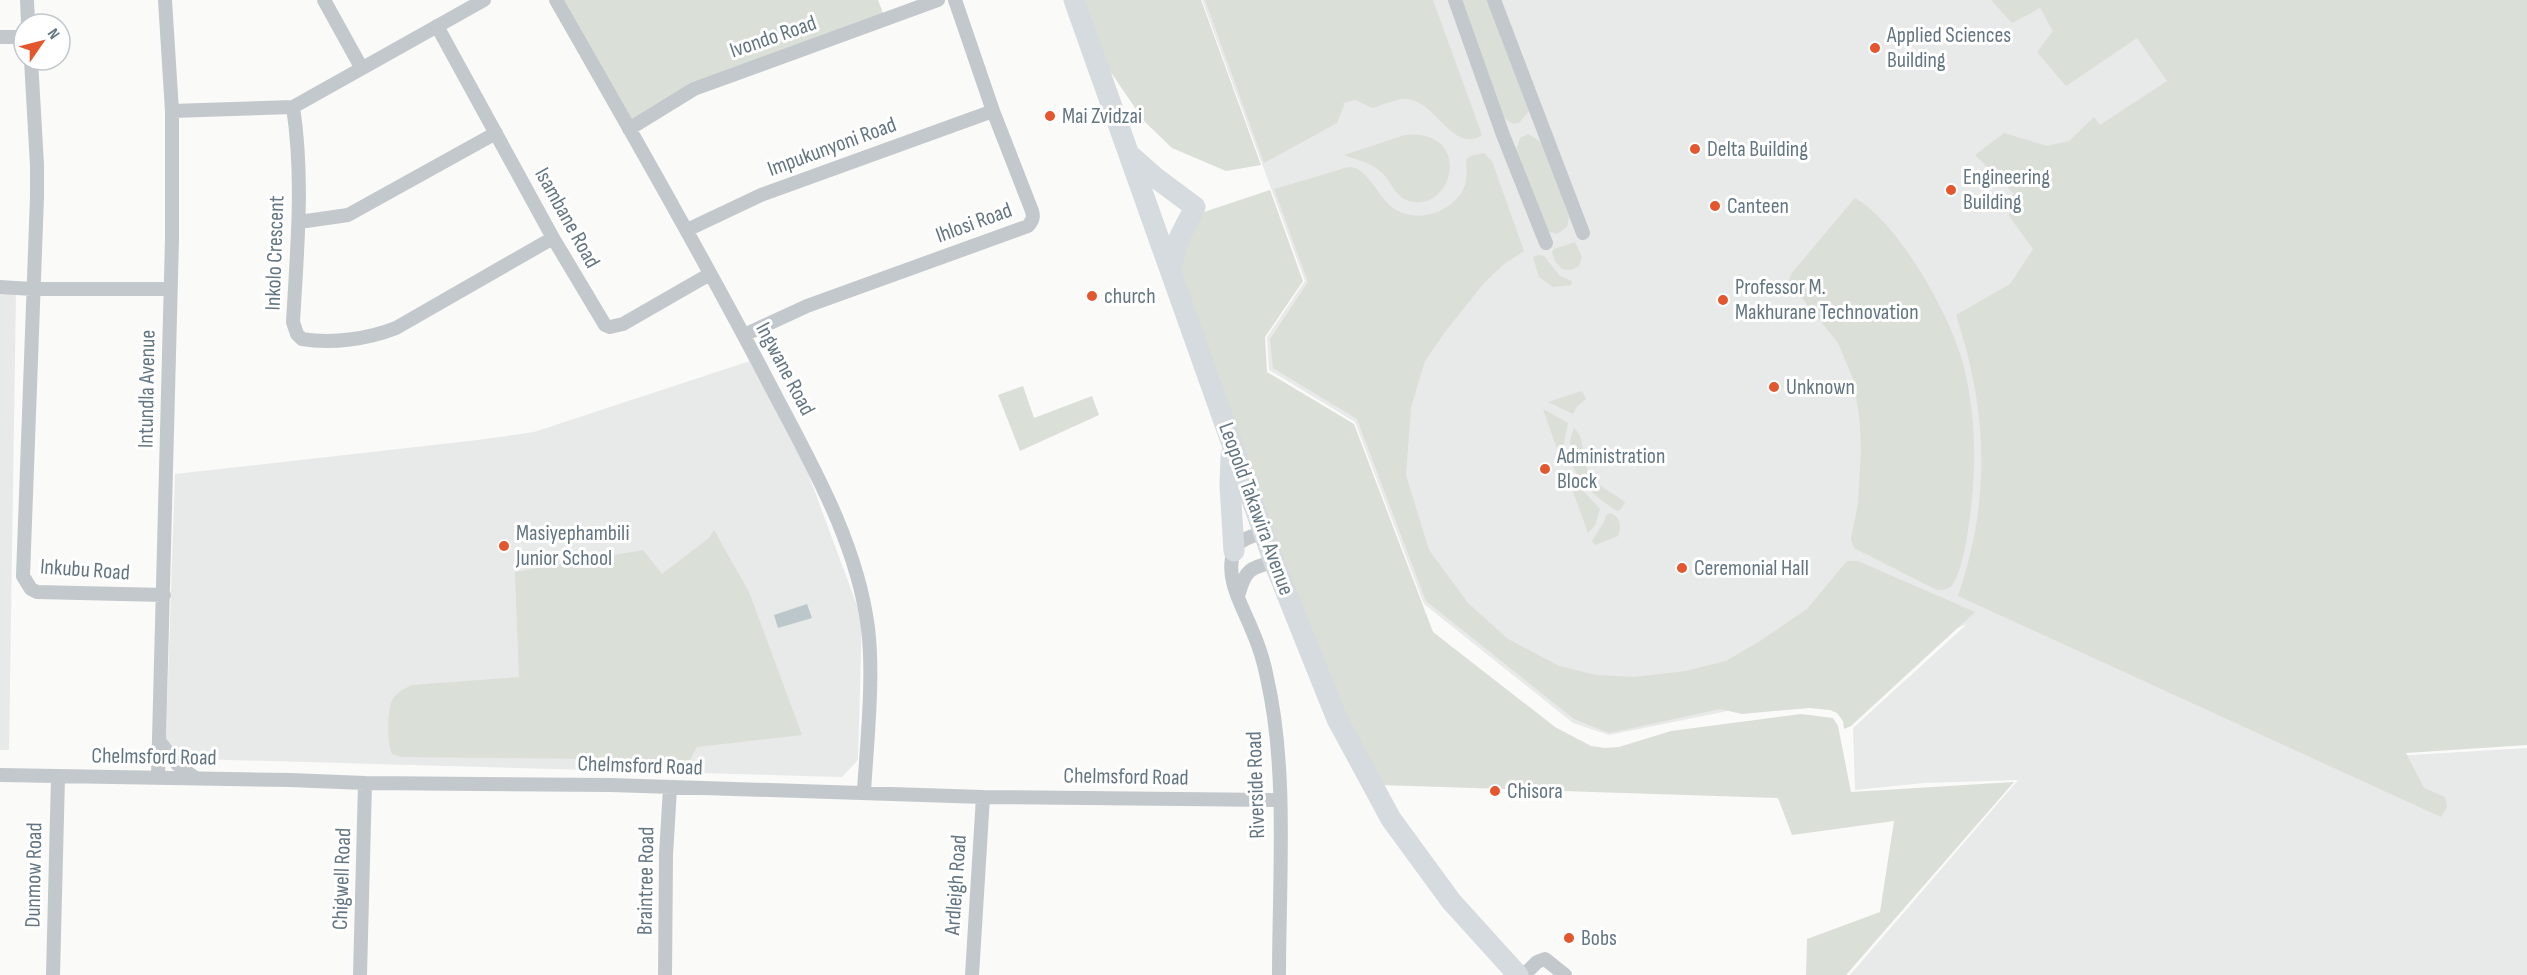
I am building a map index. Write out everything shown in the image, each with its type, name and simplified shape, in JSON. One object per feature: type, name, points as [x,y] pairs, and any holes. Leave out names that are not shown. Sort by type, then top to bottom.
[{"type":"highway","name":"Leopold Takawira Avenue","points":[[1074,0],[1171,267],[1274,562],[1337,719],[1391,819],[1451,901],[1518,975]]},
{"type":"highway","points":[[1129,154],[1194,207],[1180,236],[1171,267]]},
{"type":"highway","points":[[1232,445],[1230,486],[1234,551]]},
{"type":"street","name":"Intundla Avenue","points":[[159,778],[172,111],[165,0]]},
{"type":"street","points":[[324,0],[361,68]]},
{"type":"street","points":[[172,111],[293,106],[484,0]]},
{"type":"street","name":"Ingwane Road","points":[[556,0],[744,334],[820,482],[854,568],[868,636],[867,747],[864,792]]},
{"type":"street","name":"Ivondo Road","points":[[629,129],[694,89],[938,0]]},
{"type":"street","name":"Ihlosi Road","points":[[744,334],[807,306],[1028,226],[1034,215],[993,111],[955,0]]},
{"type":"street","points":[[1455,0],[1503,135],[1546,243]]},
{"type":"street","points":[[1494,0],[1582,233]]},
{"type":"street","name":"Isambane Road","points":[[437,26],[553,238],[601,320],[610,327],[623,324],[710,274]]},
{"type":"street","name":"Inkubu Road","points":[[32,72],[37,165],[23,576],[25,583],[38,592],[164,595]]},
{"type":"street","name":"Inkolo Crescent","points":[[293,106],[298,136],[299,222],[293,322],[297,334],[302,339],[353,339],[379,335],[396,328],[553,238]]},
{"type":"street","name":"Impukunyoni Road","points":[[687,230],[761,195],[993,111]]},
{"type":"street","points":[[299,222],[348,215],[496,133]]},
{"type":"street","points":[[0,287],[170,289]]},
{"type":"street","points":[[1234,551],[1246,538],[1264,532]]},
{"type":"street","name":"Riverside Road","points":[[1234,551],[1233,574],[1238,598],[1252,629],[1268,681],[1277,744],[1279,975]]},
{"type":"street","points":[[1238,598],[1243,578],[1249,571],[1274,562]]},
{"type":"street","points":[[160,742],[177,764],[195,778]]},
{"type":"street","name":"Chelmsford Road","points":[[0,775],[365,783],[611,785],[983,797],[1279,800]]},
{"type":"street","name":"Dunmow Road","points":[[53,975],[58,777]]},
{"type":"street","name":"Chigwell Road","points":[[360,975],[365,783]]},
{"type":"street","name":"Braintree Road","points":[[665,975],[666,855],[670,788]]},
{"type":"street","name":"Ardleigh Road","points":[[972,975],[983,797]]},
{"type":"street","points":[[1524,975],[1538,962],[1545,959],[1565,975]]},
{"type":"shaded area","points":[[560,0],[878,0],[884,16],[634,120],[629,119]]},
{"type":"shaded area","points":[[1080,0],[1201,0],[1261,165],[1226,171],[1172,148],[1144,121],[1110,71]]},
{"type":"shaded area","points":[[1202,0],[2527,0],[2394,756],[2527,748],[2527,975],[1850,975],[2018,780],[1924,783],[1855,790],[1853,728],[1967,624],[1777,701],[1609,735],[1573,723],[1424,604],[1355,422],[1269,370],[1267,337],[1305,281]]},
{"type":"shaded area","points":[[1205,0],[1433,0],[1482,135],[1472,139],[1462,138],[1453,133],[1418,102],[1408,99],[1372,108],[1356,100],[1343,103],[1337,123],[1264,163]]},
{"type":"shaded area","points":[[1461,0],[1489,0],[1529,111],[1519,123],[1513,124],[1503,117]]},
{"type":"shaded area","points":[[1991,0],[2527,0],[2527,745],[2406,753],[2424,788],[2445,797],[2447,807],[2441,817],[1958,596],[1969,560],[1976,525],[1981,455],[1974,386],[1967,351],[1956,315],[2010,284],[2033,249],[2009,216],[2013,193],[1975,155],[2004,133],[2047,146],[2069,141],[2094,117],[2100,125],[2167,81],[2137,38],[2066,86],[2037,52],[2053,31],[2040,8],[2012,23]]},
{"type":"shaded area","points":[[1528,134],[1541,142],[1569,217],[1567,227],[1557,234],[1546,231],[1516,151],[1520,138]]},
{"type":"shaded area","points":[[1405,135],[1428,137],[1440,144],[1447,154],[1450,165],[1443,189],[1434,197],[1423,202],[1404,199],[1377,169],[1344,155]]},
{"type":"shaded area","points":[[1484,153],[1492,161],[1524,251],[1504,264],[1484,283],[1425,361],[1411,407],[1406,475],[1429,550],[1468,603],[1508,639],[1559,666],[1596,675],[1634,677],[1686,671],[1726,661],[1807,609],[1847,561],[1858,561],[1975,612],[1851,726],[1844,729],[1843,721],[1837,713],[1830,710],[1809,708],[1742,714],[1720,709],[1609,733],[1574,719],[1426,601],[1357,419],[1273,368],[1270,339],[1308,282],[1274,189],[1350,167],[1363,173],[1390,206],[1404,214],[1421,216],[1438,212],[1459,196],[1467,174],[1466,160],[1470,156]]},
{"type":"shaded area","points":[[1270,190],[1303,281],[1265,337],[1267,372],[1354,424],[1433,632],[1555,727],[1591,746],[1619,747],[1671,731],[1801,714],[1833,718],[1838,726],[1851,792],[2014,782],[1846,975],[1806,975],[1807,939],[1880,912],[1894,821],[1792,835],[1778,798],[1380,785],[1327,678],[1180,275],[1187,227],[1204,212]]},
{"type":"shaded area","points":[[1855,198],[1872,210],[1889,228],[1921,272],[1947,320],[1966,375],[1974,438],[1971,507],[1966,543],[1958,574],[1952,586],[1944,589],[1937,590],[1854,548],[1851,539],[1858,503],[1861,453],[1860,423],[1854,381],[1838,343],[1789,282],[1791,274]]},
{"type":"shaded area","points":[[1575,242],[1582,257],[1579,266],[1571,270],[1562,269],[1555,261],[1552,252],[1554,249]]},
{"type":"shaded area","points":[[1544,256],[1560,276],[1572,281],[1571,285],[1553,287],[1539,277],[1533,257]]},
{"type":"shaded area","points":[[0,291],[16,292],[9,750],[0,750]]},
{"type":"shaded area","name":"Masiyephambili Junior School","points":[[750,361],[805,465],[862,619],[858,760],[842,777],[197,759],[174,750],[166,738],[175,474],[534,432]]},
{"type":"shaded area","points":[[1023,386],[1034,418],[1092,396],[1099,415],[1020,451],[998,395]]},
{"type":"shaded area","points":[[1582,391],[1586,399],[1577,406],[1573,414],[1548,402]]},
{"type":"shaded area","points":[[1543,409],[1568,423],[1563,448],[1563,466]]},
{"type":"shaded area","points":[[1574,428],[1581,440],[1588,470],[1596,482],[1625,502],[1621,509],[1617,511],[1606,504],[1579,477],[1570,454],[1570,442]]},
{"type":"shaded area","points":[[1566,472],[1600,509],[1595,525],[1588,533]]},
{"type":"shaded area","points":[[1610,513],[1619,522],[1618,536],[1595,545],[1592,541],[1606,515]]},
{"type":"shaded area","points":[[714,530],[749,592],[802,735],[697,747],[690,760],[402,757],[392,754],[388,735],[390,705],[394,697],[404,689],[412,685],[519,677],[515,572],[643,550],[662,574],[709,538]]},
{"type":"shaded area","points":[[807,604],[812,618],[778,628],[774,615]]},
{"type":"place","name":"Applied Sciences Building","points":[[1875,48]]},
{"type":"place","name":"Mai Zvidzai","points":[[1050,116]]},
{"type":"place","name":"Delta Building","points":[[1695,149]]},
{"type":"place","name":"Engineering Building","points":[[1951,190]]},
{"type":"place","name":"Canteen","points":[[1715,206]]},
{"type":"place","name":"church","points":[[1092,296]]},
{"type":"place","name":"Professor M. Makhurane Technovation","points":[[1723,300]]},
{"type":"place","name":"Unknown","points":[[1774,387]]},
{"type":"place","name":"Administration Block","points":[[1545,469]]},
{"type":"place","name":"Masiyephambili Junior School","points":[[504,546]]},
{"type":"place","name":"Ceremonial Hall","points":[[1682,568]]},
{"type":"place","name":"Chisora","points":[[1495,791]]},
{"type":"place","name":"Bobs","points":[[1569,938]]}]
